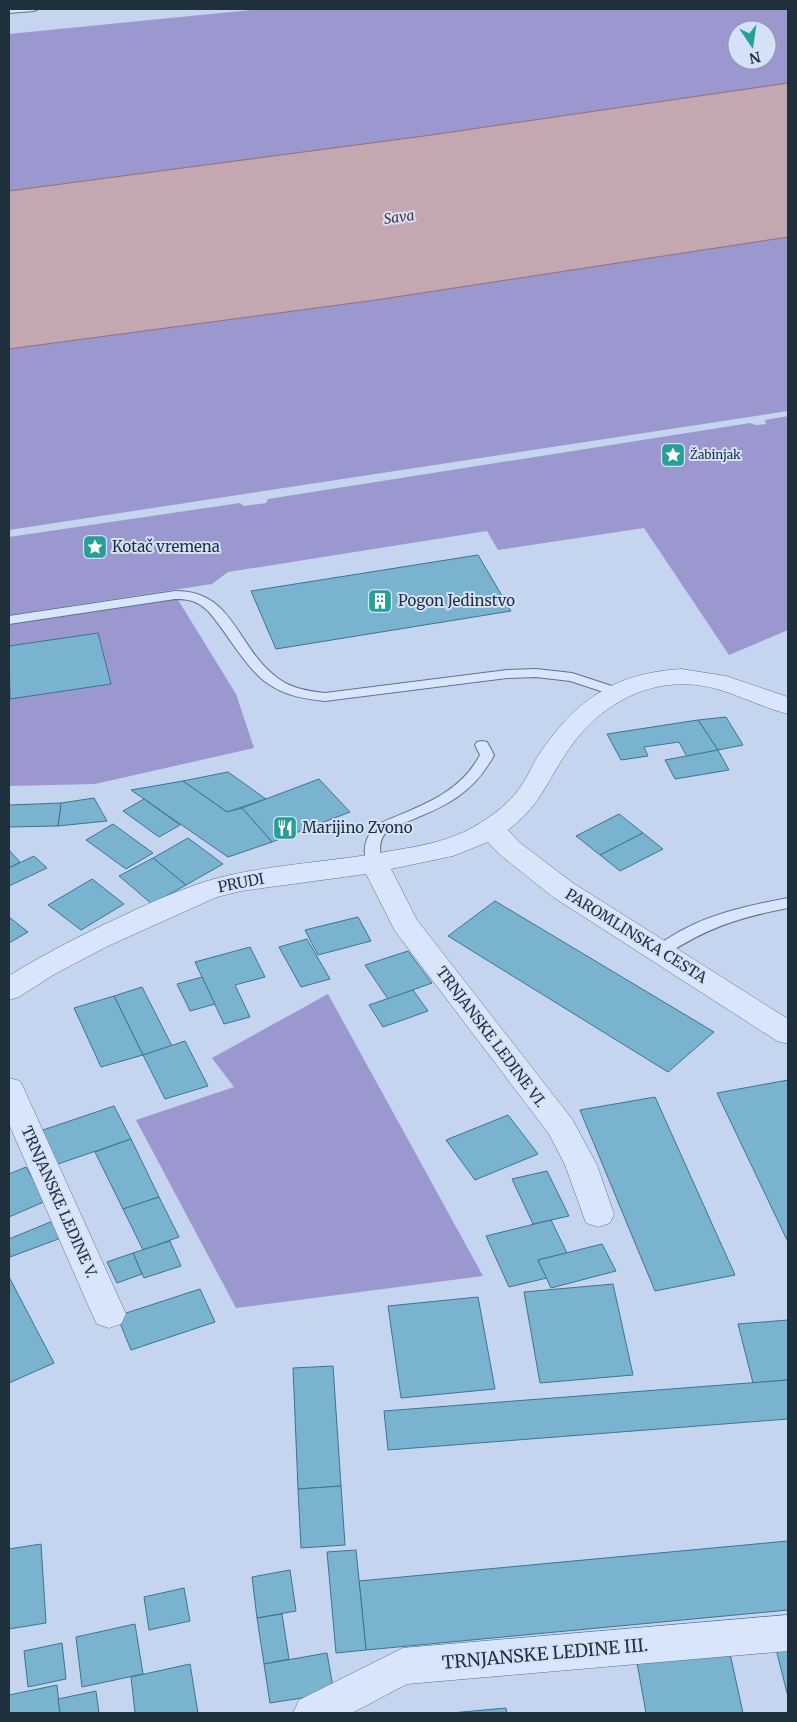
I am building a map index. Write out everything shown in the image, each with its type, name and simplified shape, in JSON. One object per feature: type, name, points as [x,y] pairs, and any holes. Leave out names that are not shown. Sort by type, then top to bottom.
[{"type":"street","name":"PRUDI","points":[[9,990],[29,976],[115,930],[199,893],[240,882],[375,864],[438,852],[492,829],[528,796],[572,725],[593,706],[616,692],[641,682],[663,676],[714,679],[788,706]]},
{"type":"street","name":"PAROMLINSKA CESTA","points":[[492,829],[509,848],[563,890],[788,1033]]},
{"type":"street","name":"TRNJANSKE LEDINE VI.","points":[[375,864],[405,924],[561,1128],[581,1165],[598,1214]]},
{"type":"street","name":"TRNJANSKE LEDINE V.","points":[[9,1090],[109,1314]]},
{"type":"street","name":"TRNJANSKE LEDINE III.","points":[[313,1713],[403,1666],[788,1634]]},
{"type":"lane","points":[[9,11],[34,9]]},
{"type":"lane","points":[[9,620],[175,595],[196,596],[210,606],[268,678],[287,689],[305,695],[325,697],[507,674],[536,673],[572,677],[616,692]]},
{"type":"lane","points":[[375,864],[371,851],[376,833],[383,826],[457,793],[483,767],[488,755],[482,745]]},
{"type":"lane","points":[[660,951],[682,935],[714,920],[745,911],[788,903]]},
{"type":"shaded area","points":[[261,9],[788,9],[788,83],[424,136],[9,191],[9,34]]},
{"type":"shaded area","points":[[788,237],[788,411],[9,530],[9,349],[376,300]]},
{"type":"shaded area","points":[[788,416],[788,630],[729,655],[644,528],[498,550],[487,531],[228,572],[212,584],[9,615],[9,537],[240,503],[244,506],[266,503],[268,499],[750,423],[756,425],[766,424],[765,420]]},
{"type":"shaded area","points":[[175,595],[236,694],[254,748],[95,784],[9,786],[9,620]]},
{"type":"shaded area","points":[[328,994],[483,1276],[236,1308],[136,1120],[234,1087],[212,1058]]},
{"type":"water","name":"Sava","points":[[788,83],[788,237],[376,300],[9,349],[9,191],[424,136]]},
{"type":"building","name":"Pogon Jedinstvo","points":[[478,555],[511,611],[276,649],[251,591]]},
{"type":"building","points":[[98,633],[111,684],[10,699],[9,646]]},
{"type":"building","points":[[726,717],[743,745],[718,750],[698,720]]},
{"type":"building","points":[[698,720],[718,750],[687,757],[679,742],[644,747],[648,756],[621,760],[607,734]]},
{"type":"building","points":[[718,750],[729,770],[675,779],[665,760]]},
{"type":"building","points":[[228,772],[266,799],[227,812],[183,781]]},
{"type":"building","points":[[319,779],[350,812],[272,842],[242,808]]},
{"type":"building","points":[[183,781],[227,812],[242,808],[272,842],[228,857],[131,790]]},
{"type":"building","points":[[94,798],[107,821],[58,826],[61,803]]},
{"type":"building","points":[[144,799],[180,825],[159,837],[123,811]]},
{"type":"building","points":[[61,803],[58,826],[9,827],[9,805]]},
{"type":"building","points":[[619,814],[643,833],[600,855],[576,836]]},
{"type":"building","points":[[113,824],[153,853],[126,869],[86,840]]},
{"type":"building","points":[[643,833],[663,849],[620,871],[600,855]]},
{"type":"building","points":[[188,838],[223,864],[186,885],[153,858]]},
{"type":"building","points":[[9,850],[20,862],[9,868]]},
{"type":"building","points":[[34,856],[47,868],[9,886],[9,868]]},
{"type":"building","points":[[153,858],[186,885],[152,904],[119,876]]},
{"type":"building","points":[[92,879],[124,904],[81,930],[48,905]]},
{"type":"building","points":[[495,901],[714,1032],[668,1072],[448,936]]},
{"type":"building","points":[[9,917],[28,932],[9,943]]},
{"type":"building","points":[[358,917],[371,941],[318,955],[305,930]]},
{"type":"building","points":[[307,939],[330,979],[301,987],[279,947]]},
{"type":"building","points":[[250,947],[265,977],[235,985],[250,1017],[224,1024],[195,962]]},
{"type":"building","points":[[408,951],[432,983],[388,999],[365,965]]},
{"type":"building","points":[[202,977],[215,1004],[190,1011],[177,984]]},
{"type":"building","points":[[142,987],[172,1046],[143,1055],[114,996]]},
{"type":"building","points":[[413,990],[428,1011],[383,1027],[369,1005]]},
{"type":"building","points":[[114,996],[143,1055],[101,1067],[74,1008]]},
{"type":"building","points":[[185,1041],[208,1086],[165,1099],[143,1055]]},
{"type":"building","points":[[788,1080],[788,1242],[717,1093]]},
{"type":"building","points":[[655,1097],[735,1275],[655,1291],[580,1110]]},
{"type":"building","points":[[114,1106],[131,1139],[55,1165],[40,1131]]},
{"type":"building","points":[[508,1115],[538,1154],[475,1180],[446,1140]]},
{"type":"building","points":[[131,1139],[159,1197],[123,1209],[95,1152]]},
{"type":"building","points":[[26,1167],[46,1201],[9,1217],[9,1174]]},
{"type":"building","points":[[547,1171],[569,1216],[533,1224],[512,1179]]},
{"type":"building","points":[[159,1197],[179,1237],[143,1250],[123,1209]]},
{"type":"building","points":[[551,1220],[567,1253],[538,1260],[547,1278],[509,1287],[486,1236]]},
{"type":"building","points":[[53,1221],[61,1238],[10,1257],[9,1239]]},
{"type":"building","points":[[170,1241],[181,1266],[144,1278],[133,1253]]},
{"type":"building","points":[[602,1244],[616,1271],[551,1288],[538,1260]]},
{"type":"building","points":[[133,1253],[142,1274],[117,1283],[107,1262]]},
{"type":"building","points":[[9,1277],[54,1363],[9,1383]]},
{"type":"building","points":[[613,1284],[633,1375],[540,1383],[524,1292]]},
{"type":"building","points":[[200,1289],[215,1322],[131,1350],[117,1316]]},
{"type":"building","points":[[478,1297],[495,1389],[401,1398],[388,1306]]},
{"type":"building","points":[[788,1320],[788,1380],[753,1383],[738,1324]]},
{"type":"building","points":[[333,1366],[341,1486],[298,1489],[293,1368]]},
{"type":"building","points":[[788,1380],[788,1419],[388,1450],[384,1411]]},
{"type":"building","points":[[341,1486],[345,1545],[301,1548],[298,1489]]},
{"type":"building","points":[[788,1541],[788,1610],[366,1650],[359,1581]]},
{"type":"building","points":[[41,1544],[46,1623],[9,1629],[9,1549]]},
{"type":"building","points":[[356,1550],[366,1650],[336,1653],[327,1552]]},
{"type":"building","points":[[290,1570],[296,1611],[257,1618],[252,1577]]},
{"type":"building","points":[[184,1588],[190,1621],[149,1630],[144,1597]]},
{"type":"building","points":[[282,1614],[289,1659],[264,1664],[257,1618]]},
{"type":"building","points":[[135,1624],[143,1674],[82,1687],[76,1637]]},
{"type":"building","points":[[788,1640],[788,1697],[774,1641]]},
{"type":"building","points":[[62,1643],[66,1679],[28,1687],[24,1651]]},
{"type":"building","points":[[729,1649],[743,1713],[646,1713],[636,1657]]},
{"type":"building","points":[[327,1653],[334,1693],[270,1703],[264,1664]]},
{"type":"building","points":[[190,1664],[198,1713],[135,1713],[131,1677]]},
{"type":"building","points":[[57,1685],[60,1713],[9,1713],[9,1695]]},
{"type":"building","points":[[96,1691],[99,1713],[60,1713],[58,1699]]},
{"type":"building","points":[[506,1708],[507,1713],[451,1713]]},
{"type":"place","name":"Žabinjak","points":[[673,455]]},
{"type":"place","name":"Kotač vremena","points":[[95,547]]},
{"type":"place","name":"Pogon Jedinstvo","points":[[380,601]]},
{"type":"place","name":"Marijino Zvono","points":[[285,828]]}]
